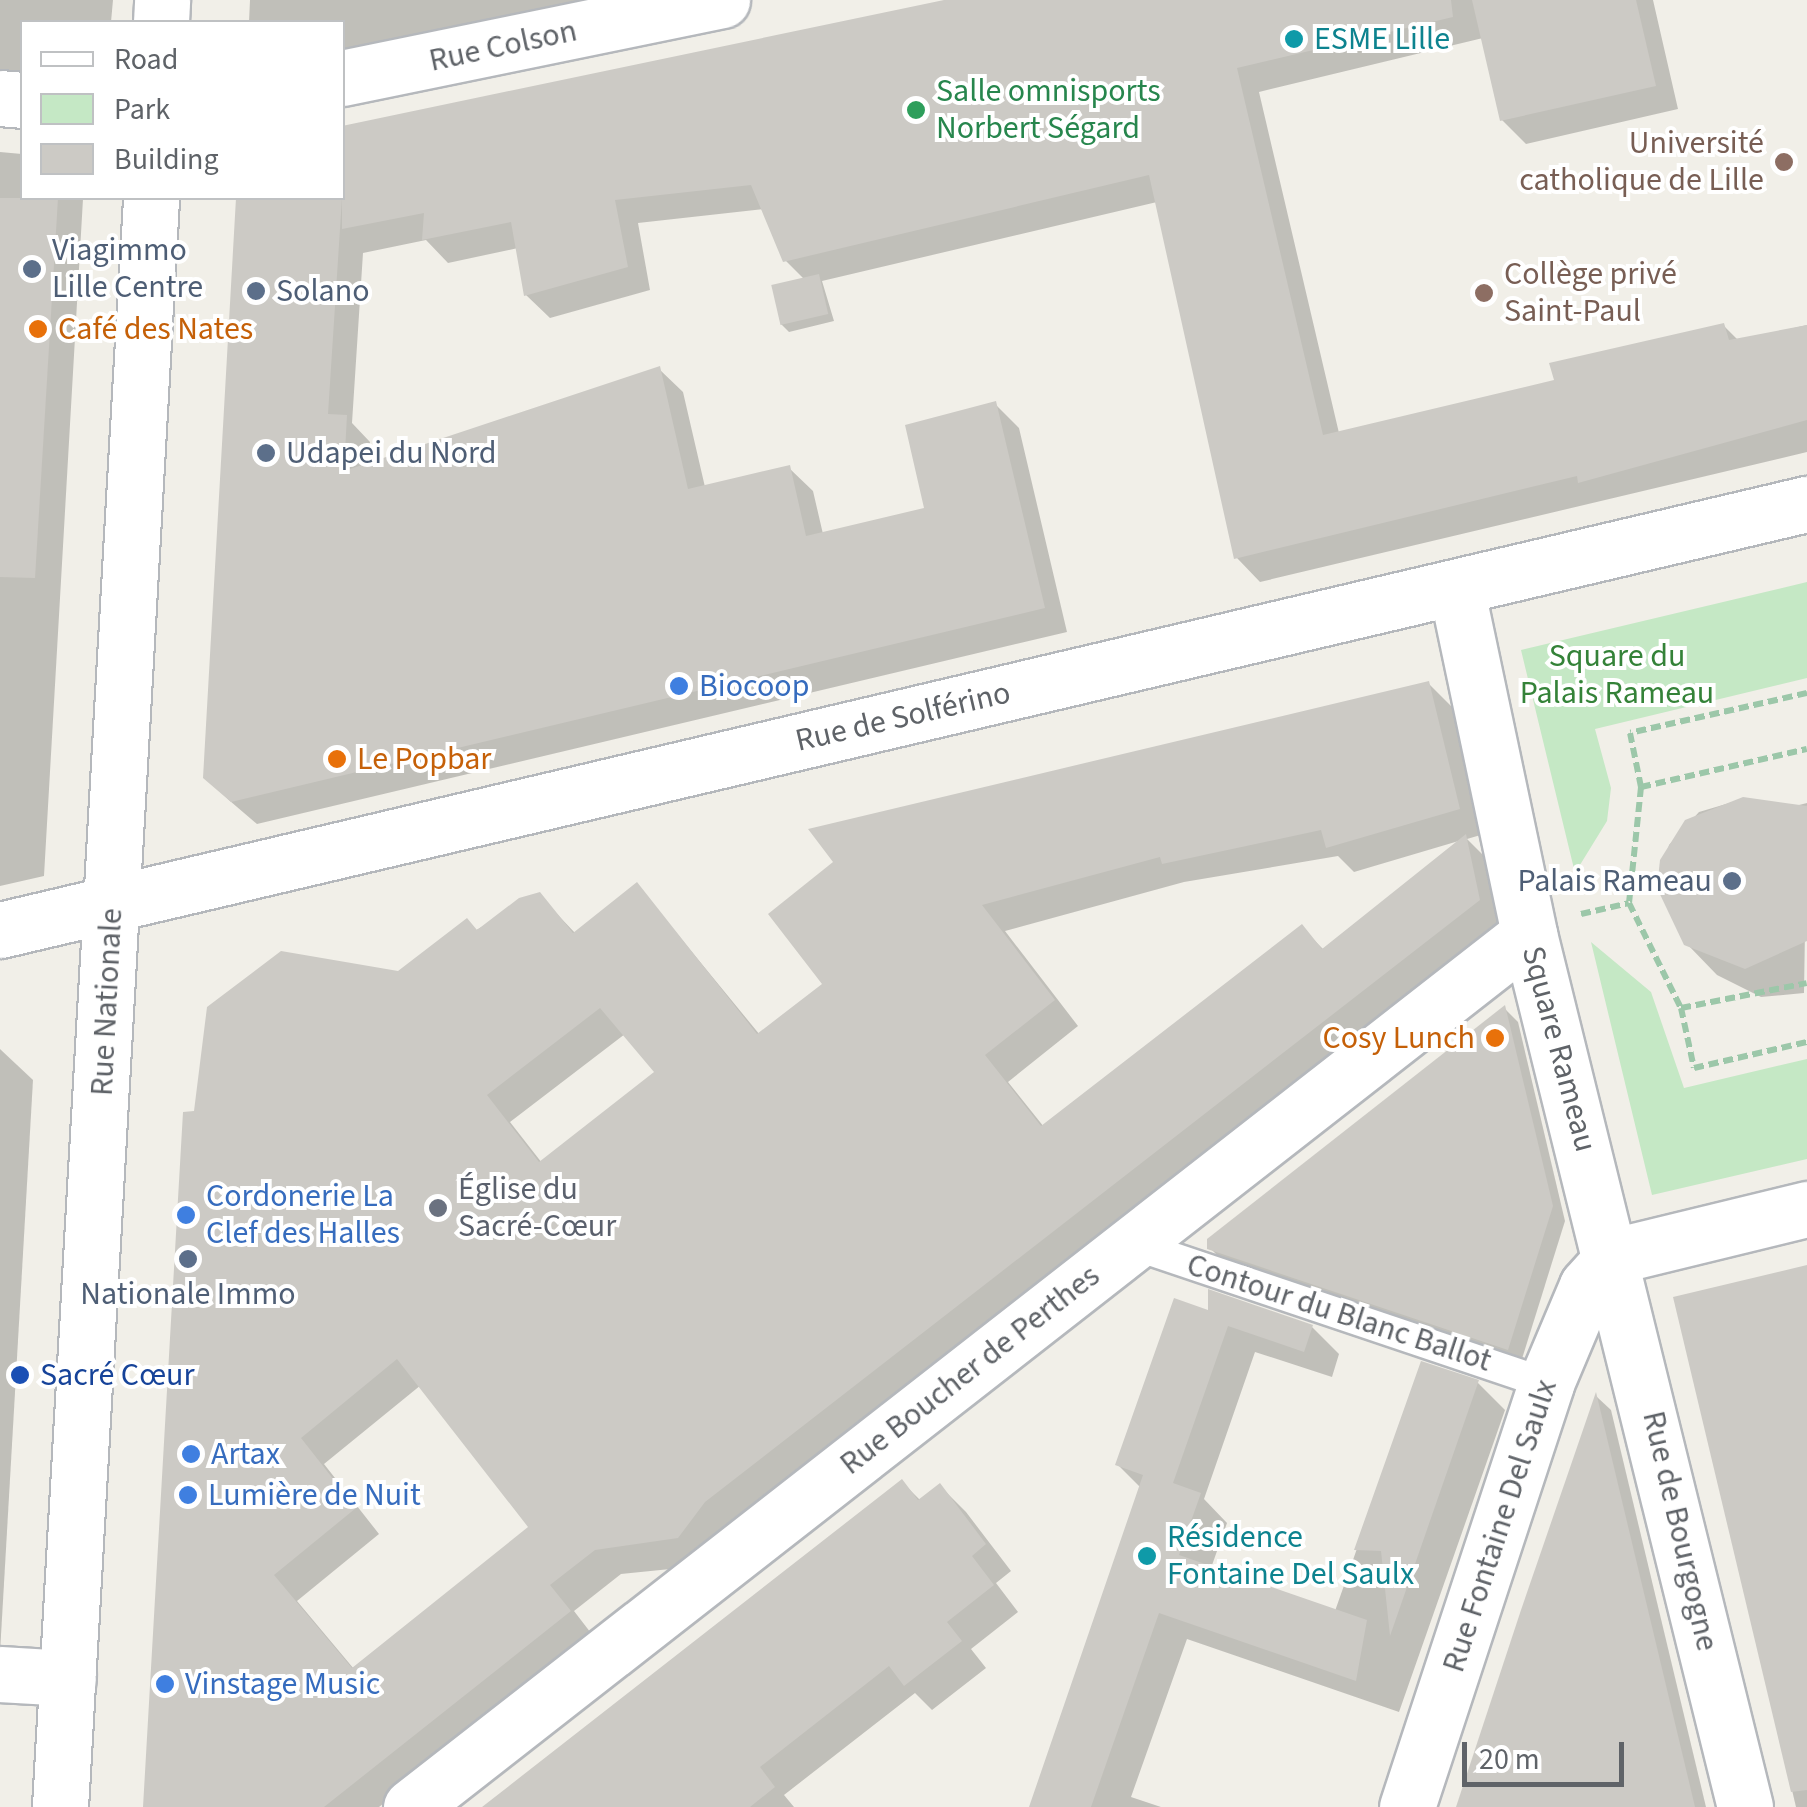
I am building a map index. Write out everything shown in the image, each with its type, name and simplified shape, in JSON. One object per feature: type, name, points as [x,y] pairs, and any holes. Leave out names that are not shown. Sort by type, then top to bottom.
[{"type":"street","name":"Rue Colson","points":[[345,77],[722,0]]},
{"type":"street","name":"Rue Nationale","points":[[60,1807],[151,200]]},
{"type":"street","name":"Rue de Solférino","points":[[0,930],[113,900],[1807,504]]},
{"type":"street","name":"Square Rameau","points":[[1456,587],[1529,934],[1614,1256]]},
{"type":"street","name":"Rue Boucher de Perthes","points":[[411,1807],[1529,934]]},
{"type":"street","points":[[1614,1256],[1807,1209]]},
{"type":"street","name":"Rue Fontaine Del Saulx","points":[[1406,1807],[1546,1382],[1587,1286],[1614,1256]]},
{"type":"street","name":"Rue de Bourgogne","points":[[1614,1256],[1745,1807]]},
{"type":"street","points":[[0,1674],[68,1678]]},
{"type":"lane","name":"Contour du Blanc Ballot","points":[[1132,1244],[1546,1382]]},
{"type":"path","points":[[1807,693],[1630,732],[1641,787],[1629,903],[1681,1008],[1694,1068],[1807,1042]]},
{"type":"path","points":[[1641,787],[1807,749]]},
{"type":"path","points":[[1681,1008],[1807,983]]},
{"type":"green space","name":"Square du Palais Rameau","points":[[1807,582],[1807,678],[1595,729],[1611,788],[1607,821],[1575,873],[1521,650]]},
{"type":"green space","points":[[1591,942],[1651,992],[1684,1088],[1807,1059],[1807,1159],[1652,1195]]},
{"type":"building","points":[[944,0],[1451,0],[1453,17],[1237,68],[1323,435],[1554,380],[1549,363],[1724,323],[1729,340],[1807,325],[1807,420],[1578,483],[1577,476],[1234,559],[1149,175],[783,262],[751,185],[615,200],[628,267],[524,296],[511,222],[422,240],[424,213],[342,229],[345,125]]},
{"type":"building","points":[[1472,0],[1636,0],[1656,86],[1500,121]]},
{"type":"building","points":[[0,198],[58,200],[35,578],[0,577]]},
{"type":"building","points":[[236,200],[342,200],[328,414],[347,415],[344,471],[660,366],[688,489],[790,465],[806,536],[924,508],[905,425],[996,401],[1045,608],[231,802],[203,778]]},
{"type":"building","points":[[819,274],[828,314],[780,325],[771,285]]},
{"type":"building","points":[[1429,681],[1460,809],[1326,848],[1321,830],[1162,864],[1160,857],[982,905],[1055,1000],[985,1055],[1041,1126],[1302,924],[1322,949],[1466,834],[1480,900],[705,1502],[678,1538],[595,1550],[550,1585],[571,1611],[324,1807],[143,1807],[183,1112],[194,1111],[207,1007],[281,951],[398,971],[467,918],[477,930],[519,898],[540,892],[573,933],[637,882],[757,1034],[822,984],[768,914],[833,862],[808,829]],"holes":[[[600,1008],[654,1072],[539,1162],[487,1095]],[[397,1359],[528,1527],[352,1668],[274,1575],[356,1508],[301,1438]]]},
{"type":"building","name":"Palais Rameau","points":[[1743,797],[1807,806],[1807,941],[1745,969],[1684,945],[1657,888],[1660,860],[1685,820]]},
{"type":"building","points":[[1505,1005],[1553,1206],[1508,1350],[1207,1249],[1207,1239]]},
{"type":"building","points":[[1807,1265],[1807,1790],[1791,1792],[1673,1297]]},
{"type":"building","name":"Résidence Fontaine Del Saulx","points":[[1208,1289],[1313,1325],[1304,1352],[1228,1326],[1173,1483],[1201,1493],[1179,1555],[1367,1620],[1356,1681],[1159,1613],[1091,1807],[1029,1807],[1143,1475],[1115,1465],[1174,1298],[1208,1310]]},
{"type":"building","name":"Résidence Fontaine Del Saulx","points":[[1421,1361],[1479,1380],[1390,1636],[1381,1551],[1354,1550]]},
{"type":"building","points":[[1596,1392],[1695,1807],[1456,1807],[1521,1610]]},
{"type":"building","points":[[902,1479],[918,1500],[940,1483],[986,1544],[972,1556],[994,1585],[947,1622],[962,1641],[904,1686],[889,1666],[760,1767],[775,1787],[750,1807],[482,1807]]},
{"type":"place","name":"ESME Lille","points":[[1294,39]]},
{"type":"place","name":"Salle omnisports Norbert Ségard","points":[[916,110]]},
{"type":"place","name":"Université catholique de Lille","points":[[1784,162]]},
{"type":"place","name":"Viagimmo Lille Centre","points":[[32,269]]},
{"type":"place","name":"Solano","points":[[256,291]]},
{"type":"place","name":"Collège privé Saint-Paul","points":[[1484,293]]},
{"type":"place","name":"Café des Nates","points":[[38,329]]},
{"type":"place","name":"Udapei du Nord","points":[[266,453]]},
{"type":"place","name":"Biocoop","points":[[679,686]]},
{"type":"place","name":"Le Popbar","points":[[337,759]]},
{"type":"place","name":"Palais Rameau","points":[[1732,881]]},
{"type":"place","name":"Cosy Lunch","points":[[1495,1038]]},
{"type":"place","name":"Église du Sacré-Cœur","points":[[438,1208]]},
{"type":"place","name":"Cordonerie La Clef des Halles","points":[[186,1215]]},
{"type":"place","name":"Nationale Immo","points":[[188,1259]]},
{"type":"place","name":"Sacré Cœur","points":[[20,1375]]},
{"type":"place","name":"Artax","points":[[191,1454]]},
{"type":"place","name":"Lumière de Nuit","points":[[188,1495]]},
{"type":"place","name":"Résidence Fontaine Del Saulx","points":[[1147,1556]]},
{"type":"place","name":"Vinstage Music","points":[[165,1684]]}]
